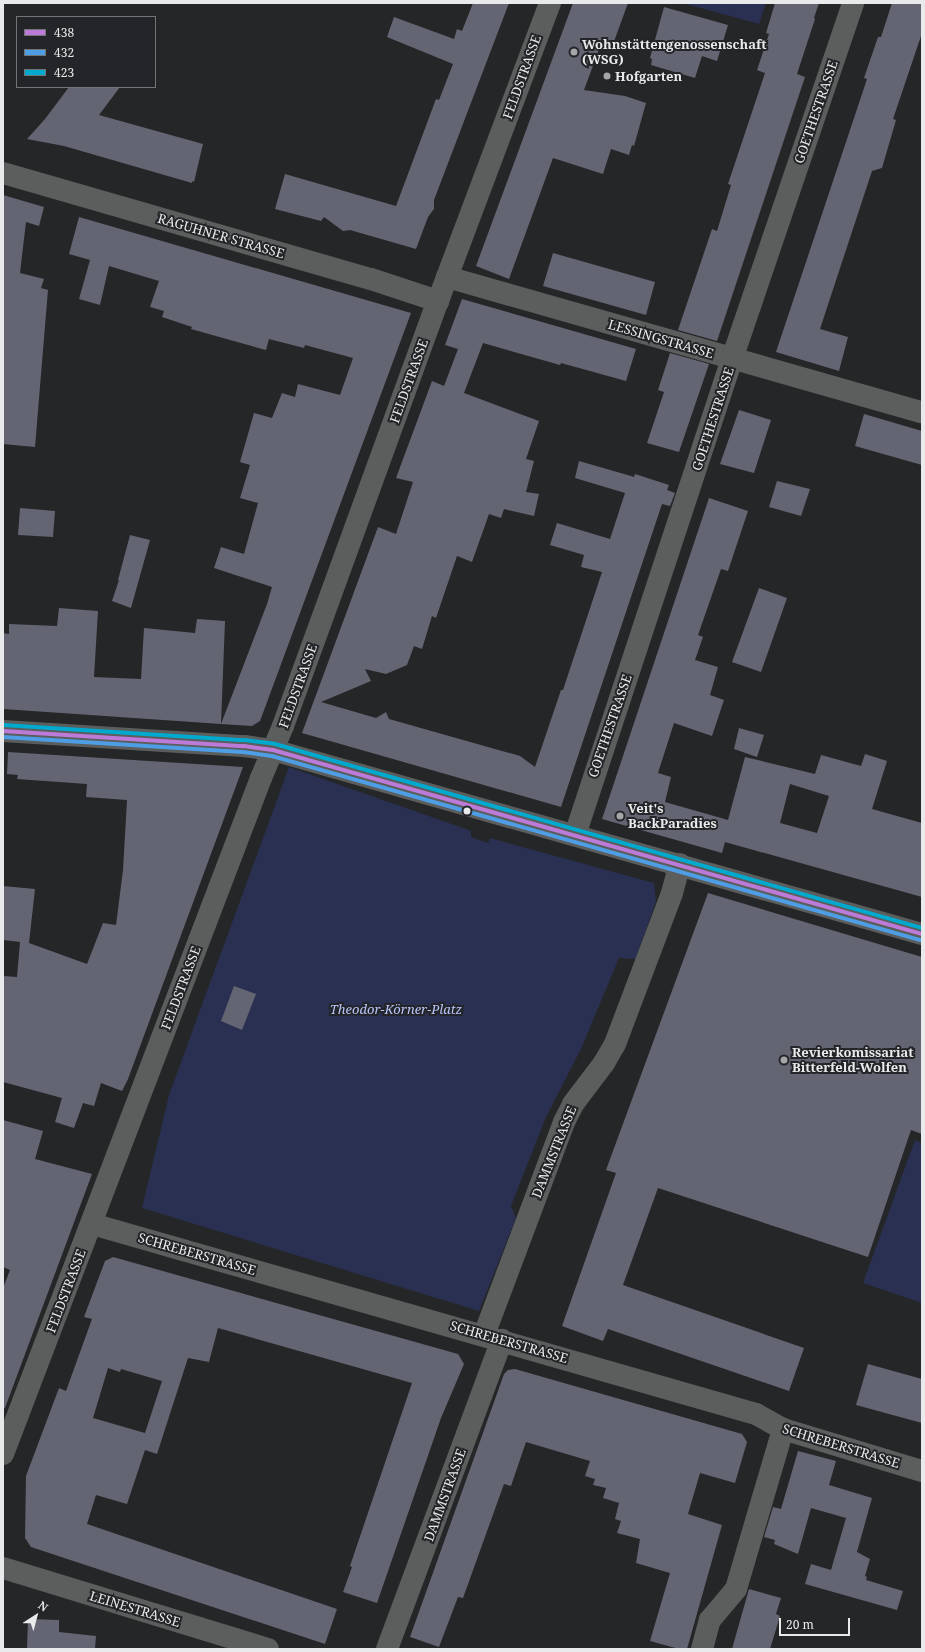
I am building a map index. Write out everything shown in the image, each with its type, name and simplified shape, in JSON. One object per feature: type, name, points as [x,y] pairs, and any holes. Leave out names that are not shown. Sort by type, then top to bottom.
[{"type":"street","name":"FELDSTRASSE","points":[[3,1454],[273,750],[438,301],[550,3]]},
{"type":"street","name":"GOETHESTRASSE","points":[[574,835],[732,359],[853,3]]},
{"type":"street","name":"RAGUHNER STRASSE","points":[[3,173],[356,275],[438,301]]},
{"type":"street","name":"LESSINGSTRASSE","points":[[447,277],[922,412]]},
{"type":"street","points":[[3,731],[244,746],[273,750],[680,864],[922,934]]},
{"type":"street","name":"DAMMSTRASSE","points":[[388,1649],[564,1122],[573,1104],[604,1063],[615,1044],[672,893],[680,864]]},
{"type":"street","name":"SCHREBERSTRASSE","points":[[92,1224],[756,1414],[783,1429],[922,1471]]},
{"type":"street","points":[[702,1649],[710,1620],[736,1589],[783,1429]]},
{"type":"street","name":"LEINESTRASSE","points":[[3,1568],[268,1649]]},
{"type":"green space","points":[[682,3],[766,3],[759,24]]},
{"type":"green space","name":"Theodor-Körner-Platz","points":[[289,767],[471,831],[471,837],[488,843],[490,838],[654,883],[656,901],[636,959],[619,958],[581,1049],[546,1117],[511,1206],[516,1218],[479,1311],[142,1208],[169,1095]]},
{"type":"green space","points":[[915,1140],[922,1143],[922,1303],[863,1283]]},
{"type":"building","points":[[473,3],[509,3],[434,200],[434,209],[428,217],[416,249],[350,230],[343,231],[324,217],[321,221],[275,209],[285,174],[396,206],[436,99],[439,100],[453,64],[387,37],[394,17],[454,39],[457,29],[462,31]]},
{"type":"building","points":[[573,3],[628,3],[612,47],[601,44],[584,90],[625,96],[646,103],[634,146],[632,145],[629,155],[611,149],[603,174],[553,158],[509,279],[476,266]]},
{"type":"building","points":[[775,3],[819,3],[797,74],[805,77],[717,341],[678,330],[712,229],[717,231],[731,185],[728,184],[765,73],[757,70],[769,34],[766,33]]},
{"type":"building","points":[[892,3],[922,3],[922,33],[893,119],[896,120],[882,168],[872,171],[820,329],[848,337],[839,371],[776,352],[867,79],[864,78],[878,37],[881,37]]},
{"type":"building","points":[[664,7],[728,25],[717,61],[702,56],[695,78],[651,65],[652,59],[650,58]]},
{"type":"building","points":[[68,88],[119,88],[99,115],[203,144],[194,182],[192,181],[192,183],[64,146],[27,139],[45,119]]},
{"type":"building","points":[[3,195],[44,207],[39,226],[26,222],[20,273],[44,279],[41,288],[48,290],[35,447],[3,444]]},
{"type":"building","points":[[79,217],[411,313],[260,721],[252,726],[221,724],[267,604],[272,587],[214,568],[221,547],[244,554],[258,503],[240,498],[250,465],[240,462],[254,413],[272,418],[282,393],[295,397],[298,384],[340,395],[353,358],[305,345],[304,348],[269,339],[266,350],[191,329],[192,327],[162,317],[164,311],[150,307],[159,281],[109,266],[100,305],[79,299],[90,260],[69,254]]},
{"type":"building","points":[[553,253],[655,282],[646,315],[543,286]]},
{"type":"building","points":[[462,299],[636,349],[626,381],[561,363],[560,365],[483,343],[464,393],[539,421],[526,459],[534,461],[526,492],[539,494],[534,516],[504,509],[501,518],[489,514],[472,562],[457,556],[436,618],[432,616],[422,649],[414,646],[407,665],[386,674],[365,669],[371,681],[321,702],[376,718],[386,712],[389,719],[520,756],[535,767],[561,690],[563,690],[602,572],[581,567],[584,555],[550,545],[557,523],[610,539],[625,493],[575,478],[579,461],[634,477],[635,474],[669,485],[667,490],[675,493],[670,506],[662,504],[561,807],[302,733],[378,527],[396,534],[413,482],[396,478],[432,381],[444,386],[458,349],[445,345]]},
{"type":"building","points":[[670,353],[709,364],[679,452],[647,443],[664,392],[658,390]]},
{"type":"building","points":[[739,410],[771,420],[754,473],[720,464]]},
{"type":"building","points":[[864,414],[922,431],[922,465],[855,446]]},
{"type":"building","points":[[777,481],[810,489],[801,516],[769,507]]},
{"type":"building","points":[[709,498],[748,511],[728,571],[721,569],[698,635],[703,637],[695,660],[718,667],[710,695],[724,700],[712,736],[674,723],[658,773],[671,777],[665,802],[728,820],[745,757],[815,774],[821,755],[861,766],[865,754],[887,761],[872,809],[922,823],[922,897],[725,842],[722,853],[602,819]],"holes":[[[790,784],[829,796],[817,833],[780,823]]]},
{"type":"building","points":[[20,508],[55,511],[53,537],[18,535]]},
{"type":"building","points":[[130,535],[150,540],[131,608],[112,601],[119,580]]},
{"type":"building","points":[[759,588],[787,598],[761,672],[732,662]]},
{"type":"building","points":[[59,608],[98,611],[94,677],[141,679],[144,628],[195,633],[197,619],[225,621],[221,724],[3,709],[3,633],[9,634],[9,624],[57,626]]},
{"type":"building","points":[[739,728],[764,735],[757,757],[734,749]]},
{"type":"building","points":[[8,752],[243,767],[128,1079],[122,1091],[101,1083],[94,1106],[83,1103],[74,1128],[55,1122],[62,1098],[3,1082],[3,976],[17,977],[20,942],[3,940],[3,886],[35,889],[29,943],[87,964],[103,923],[116,925],[123,870],[127,800],[86,797],[87,784],[17,779],[18,775],[7,774]]},
{"type":"building","name":"Revierkomissariat Bitterfeld-Wolfen","points":[[708,893],[922,957],[922,1134],[911,1130],[868,1257],[658,1188],[623,1285],[804,1348],[789,1391],[608,1329],[603,1341],[562,1326],[616,1173],[606,1170]]},
{"type":"building","points":[[234,986],[256,994],[242,1030],[221,1021]]},
{"type":"building","points":[[3,1120],[43,1131],[35,1159],[92,1174],[5,1408],[3,1408],[3,1288],[10,1270],[3,1267]]},
{"type":"building","points":[[113,1257],[458,1354],[464,1364],[441,1418],[377,1603],[343,1592],[352,1567],[350,1566],[412,1383],[218,1328],[209,1362],[188,1358],[157,1454],[145,1450],[127,1504],[96,1495],[87,1524],[337,1609],[325,1644],[31,1547],[25,1538],[26,1476],[59,1388],[66,1391],[92,1319],[84,1317],[105,1261]],"holes":[[[108,1368],[120,1372],[121,1369],[162,1381],[145,1433],[93,1418]]]},
{"type":"building","points":[[868,1364],[922,1379],[922,1423],[856,1405]]},
{"type":"building","points":[[515,1369],[742,1434],[747,1442],[735,1483],[700,1473],[688,1514],[722,1525],[687,1649],[679,1649],[650,1641],[670,1573],[636,1563],[640,1539],[617,1533],[621,1521],[615,1519],[619,1503],[603,1498],[606,1488],[593,1485],[595,1479],[585,1476],[590,1461],[526,1442],[511,1486],[504,1484],[463,1598],[458,1597],[439,1647],[410,1637],[504,1374],[508,1370]]},
{"type":"building","points":[[798,1451],[836,1461],[829,1485],[872,1498],[857,1552],[870,1559],[865,1576],[867,1577],[866,1580],[903,1591],[897,1610],[805,1584],[811,1564],[831,1570],[846,1518],[811,1508],[798,1554],[774,1544],[775,1540],[764,1537],[773,1507],[781,1509]]},
{"type":"building","points":[[749,1589],[781,1598],[776,1614],[780,1616],[770,1649],[732,1649]]},
{"type":"building","points":[[28,1619],[59,1620],[59,1632],[96,1636],[95,1649],[27,1649]]},
{"type":"transit line","name":"423","points":[[3,725],[244,740],[275,744],[922,928]]},
{"type":"transit line","name":"438","points":[[3,731],[244,746],[273,750],[922,934]]},
{"type":"transit line","name":"432","points":[[3,737],[243,752],[272,756],[920,940]]},
{"type":"place","name":"Wohnstättengenossenschaft (WSG)","points":[[574,52]]},
{"type":"place","name":"Hofgarten","points":[[607,76]]},
{"type":"place","name":"Veit's BackParadies","points":[[620,816]]},
{"type":"place","name":"Revierkomissariat Bitterfeld-Wolfen","points":[[784,1060]]}]
